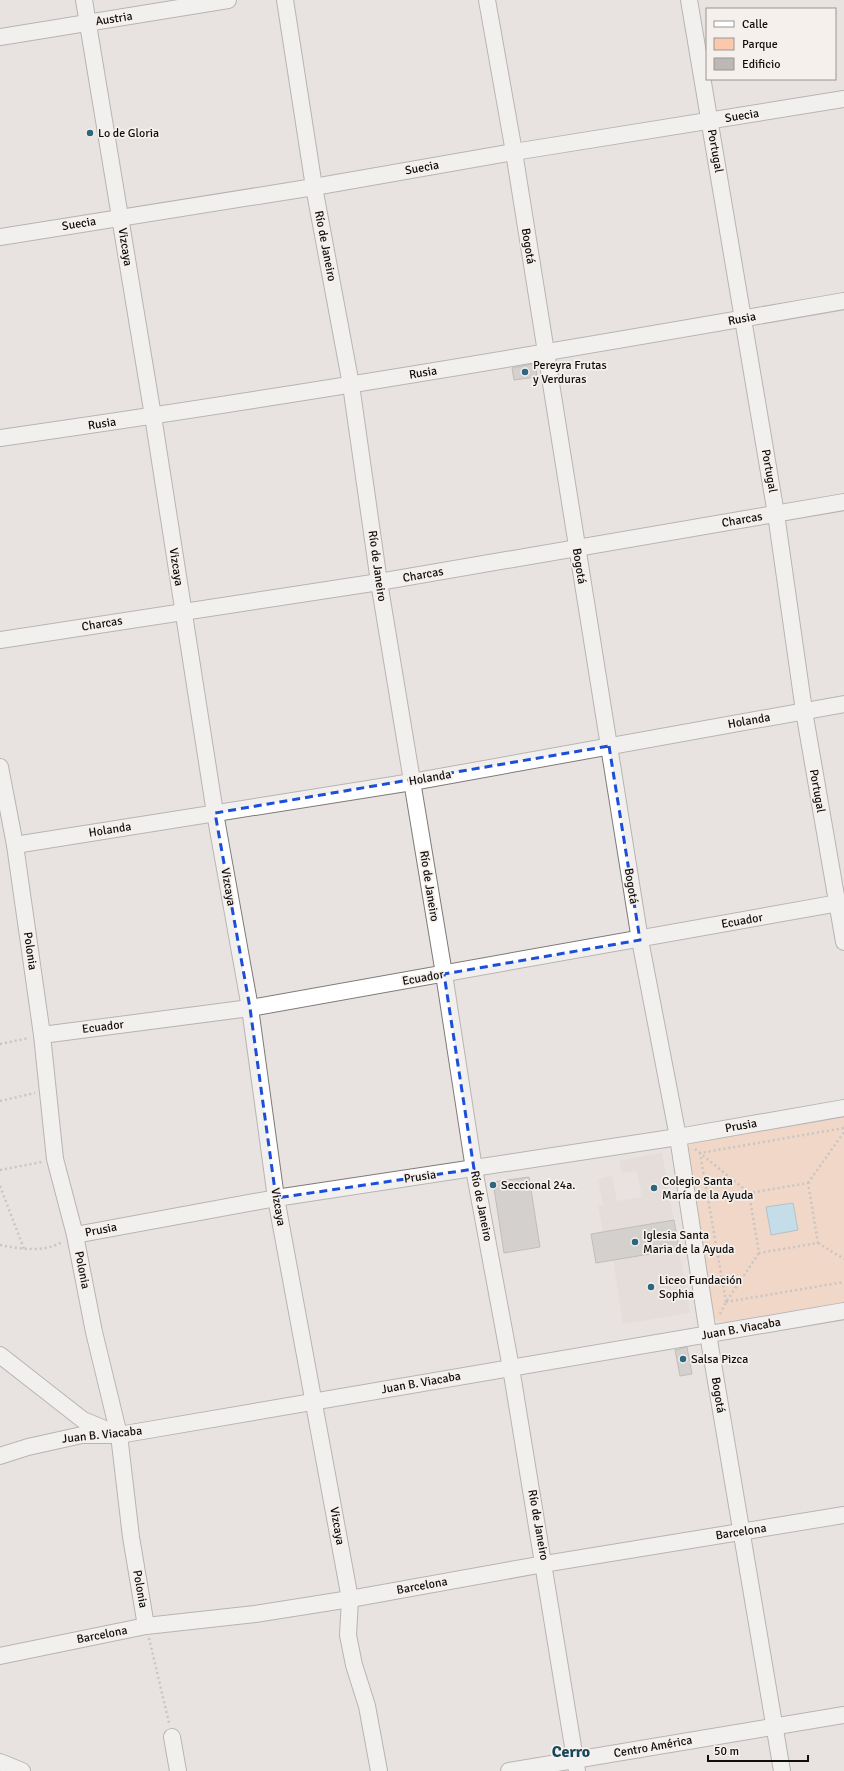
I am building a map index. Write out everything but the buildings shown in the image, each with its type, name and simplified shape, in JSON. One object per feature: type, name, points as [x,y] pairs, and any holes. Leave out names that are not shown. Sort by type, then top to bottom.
[{"type":"street","name":"Vizcaya","points":[[84,0],[153,416],[182,612],[215,813],[250,1008],[276,1198],[350,1599],[348,1635],[354,1665],[367,1706],[379,1771]]},
{"type":"street","name":"Austria","points":[[0,37],[228,0]]},
{"type":"street","name":"Río de Janeiro","points":[[285,0],[314,187],[351,385],[379,582],[444,974],[474,1169],[511,1368],[577,1766]]},
{"type":"street","name":"Bogotá","points":[[487,0],[514,152],[576,549],[640,940],[678,1138],[740,1532],[782,1771]]},
{"type":"street","name":"Portugal","points":[[689,0],[744,319],[776,514],[804,711],[840,903],[844,942]]},
{"type":"street","name":"Suecia","points":[[0,237],[314,187],[514,152],[844,99]]},
{"type":"street","name":"Rusia","points":[[0,438],[153,416],[545,354],[844,301]]},
{"type":"street","name":"Charcas","points":[[0,640],[379,582],[844,502]]},
{"type":"street","name":"Holanda","points":[[15,845],[412,782],[844,704]]},
{"type":"street","name":"Polonia","points":[[0,767],[15,845],[42,1035],[55,1159],[75,1235],[94,1332],[119,1435],[131,1537],[146,1626]]},
{"type":"street","name":"Ecuador","points":[[42,1035],[250,1008],[640,940],[840,903]]},
{"type":"street","name":"Prusia","points":[[75,1235],[276,1198],[678,1138],[844,1108]]},
{"type":"street","name":"Juan B. Viacaba","points":[[0,1456],[28,1447],[82,1435],[119,1435],[844,1311]]},
{"type":"street","points":[[0,1355],[83,1420],[119,1435]]},
{"type":"street","name":"Barcelona","points":[[0,1656],[146,1626],[255,1614],[350,1599],[544,1564],[844,1515]]},
{"type":"street","name":"Centro América","points":[[509,1771],[577,1766],[775,1726],[844,1715]]},
{"type":"street","points":[[172,1737],[178,1771]]},
{"type":"street","points":[[0,1762],[22,1771]]},
{"type":"path","points":[[0,1044],[42,1035]]},
{"type":"path","points":[[0,1101],[47,1090]]},
{"type":"path","points":[[700,1153],[844,1128]]},
{"type":"path","points":[[818,1243],[808,1183],[844,1132]]},
{"type":"path","points":[[700,1153],[749,1193],[759,1253],[726,1302]]},
{"type":"path","points":[[700,1153],[726,1302]]},
{"type":"path","points":[[0,1170],[55,1159]]},
{"type":"path","points":[[749,1193],[808,1183]]},
{"type":"path","points":[[0,1186],[24,1249]]},
{"type":"path","name":"Prusia","points":[[0,1245],[24,1249],[52,1248],[75,1235]]},
{"type":"path","points":[[759,1253],[818,1243],[844,1259]]},
{"type":"path","points":[[726,1302],[844,1282]]},
{"type":"path","points":[[146,1626],[172,1737]]},
{"type":"highlighted area","points":[[609,746],[640,940],[444,974],[474,1169],[276,1198],[250,1008],[215,813]]},
{"type":"shaded area","name":"Colegio Santa María de la Ayuda","points":[[662,1152],[674,1220],[603,1233],[598,1206],[603,1205],[598,1179],[612,1176],[617,1201],[642,1197],[637,1171],[622,1173],[619,1161]]},
{"type":"shaded area","name":"Liceo Fundación Sophia","points":[[679,1249],[690,1313],[623,1324],[613,1260]]},
{"type":"green space","points":[[844,1117],[844,1302],[724,1322],[717,1321],[712,1314],[687,1149],[690,1144]]},
{"type":"water","points":[[793,1203],[798,1230],[771,1235],[766,1207]]},
{"type":"place","name":"Lo de Gloria","points":[[90,133]]},
{"type":"place","name":"Pereyra Frutas y Verduras","points":[[525,372]]},
{"type":"place","name":"Seccional 24a.","points":[[493,1185]]},
{"type":"place","name":"Colegio Santa María de la Ayuda","points":[[654,1188]]},
{"type":"place","name":"Iglesia Santa Maria de la Ayuda","points":[[635,1242]]},
{"type":"place","name":"Liceo Fundación Sophia","points":[[651,1287]]},
{"type":"place","name":"Salsa Pizca","points":[[683,1359]]},
{"type":"district","name":"Cerro","points":[[571,1752]]}]
